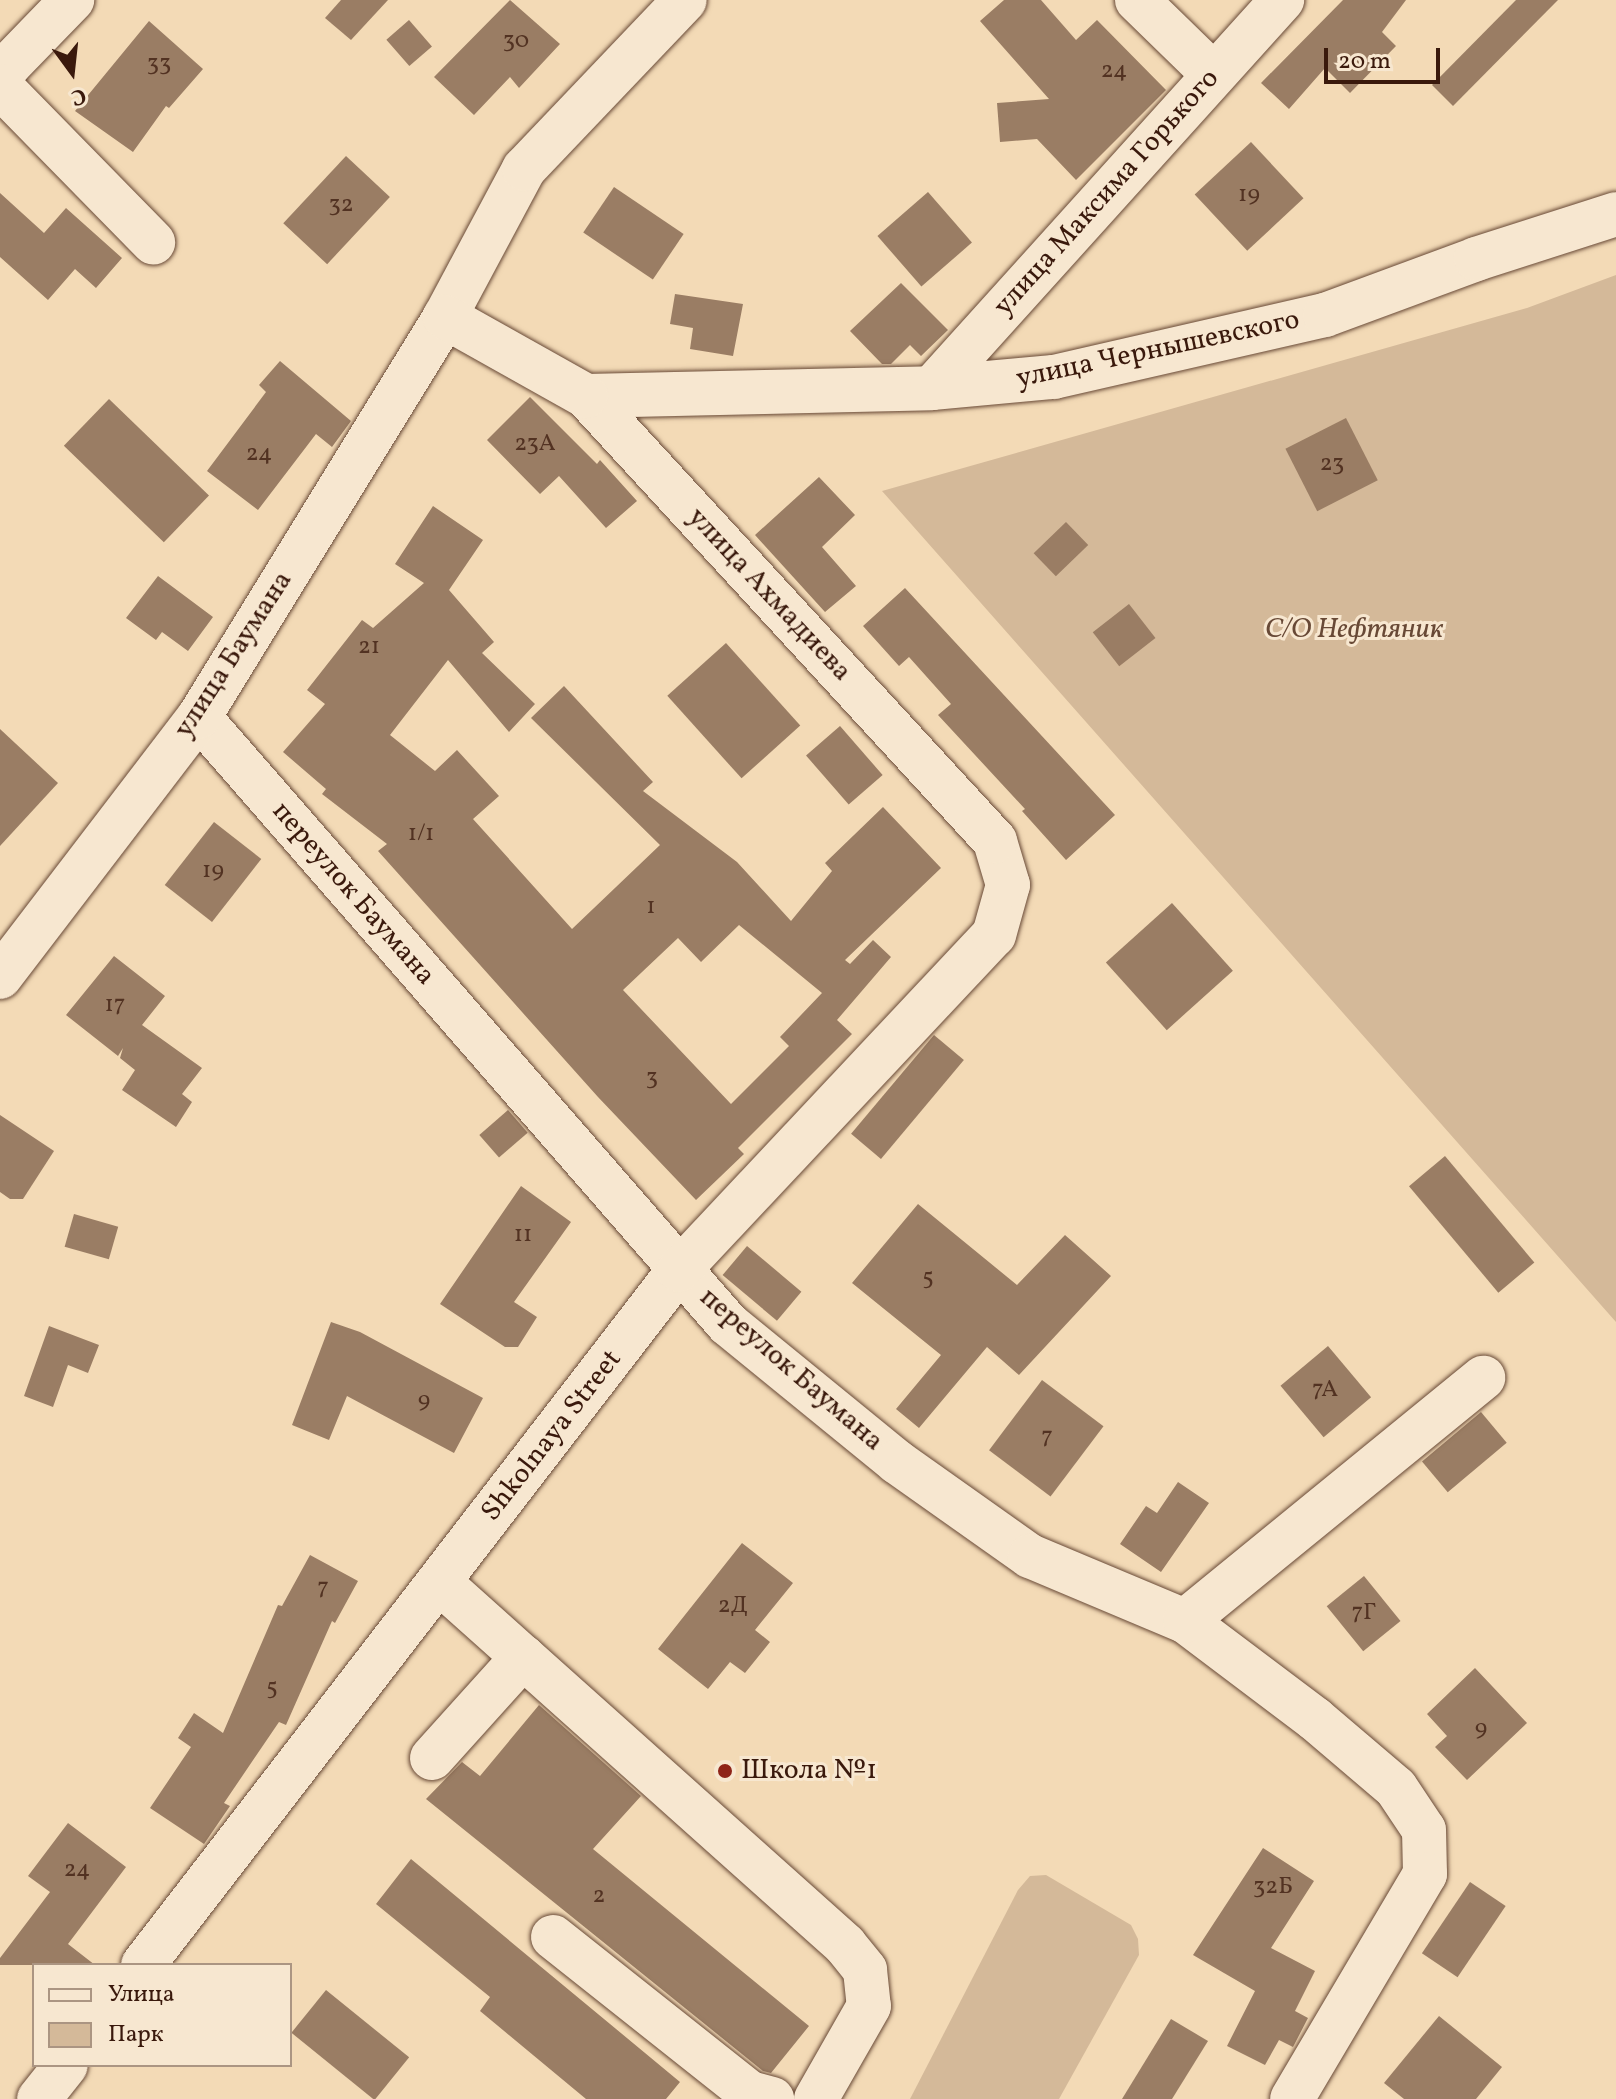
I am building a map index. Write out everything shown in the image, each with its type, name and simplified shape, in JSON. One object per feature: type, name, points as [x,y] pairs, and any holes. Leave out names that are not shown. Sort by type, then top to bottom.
[{"type":"street","points":[[72,0],[3,74],[153,242]]},
{"type":"street","name":"улица Баумана","points":[[0,977],[199,717],[445,317],[524,169],[685,0]]},
{"type":"street","points":[[1137,0],[1213,74]]},
{"type":"street","name":"улица Максима Горького","points":[[932,388],[1282,0]]},
{"type":"street","name":"улица Чернышевского","points":[[586,396],[932,388],[1054,377],[1325,315],[1476,259],[1616,214]]},
{"type":"street","name":"улица Ахмадиева","points":[[445,317],[586,396],[995,841],[1008,885],[994,935]]},
{"type":"street","points":[[663,479],[655,448],[660,429],[674,414],[715,395]]},
{"type":"street","name":"переулок Баумана","points":[[199,717],[728,1324],[897,1462],[1030,1556],[1185,1621],[1315,1719],[1396,1788],[1424,1830],[1425,1874],[1292,2099]]},
{"type":"street","name":"Shkolnaya Street","points":[[145,1963],[679,1270],[994,935]]},
{"type":"street","points":[[1185,1621],[1483,1378]]},
{"type":"street","points":[[439,1582],[845,1945],[865,1970],[869,2006],[816,2099]]},
{"type":"street","points":[[432,1758],[523,1657]]},
{"type":"street","points":[[553,1937],[750,2093],[772,2099]]},
{"type":"street","points":[[39,2099],[64,2067]]},
{"type":"green space","name":"С/О Нефтяник","points":[[1616,275],[1616,1322],[882,491],[1527,308]]},
{"type":"green space","points":[[1046,1875],[1131,1925],[1138,1939],[1139,1955],[1059,2099],[910,2099],[1018,1890],[1030,1876]]},
{"type":"building","points":[[341,0],[388,0],[351,40],[325,18]]},
{"type":"building","points":[[510,0],[560,44],[519,88],[510,77],[474,115],[434,77]]},
{"type":"building","points":[[1004,0],[1041,0],[1076,40],[1097,20],[1166,90],[1076,180],[1037,139],[1000,142],[997,103],[1049,99],[980,21]]},
{"type":"building","points":[[1343,0],[1406,0],[1382,32],[1396,46],[1350,93],[1325,68],[1289,109],[1261,83]]},
{"type":"building","points":[[1516,0],[1558,0],[1453,106],[1432,85]]},
{"type":"building","points":[[409,20],[432,46],[409,66],[386,40]]},
{"type":"building","points":[[149,21],[203,69],[169,108],[166,106],[133,152],[75,111]]},
{"type":"building","points":[[1251,142],[1304,198],[1247,251],[1195,195]]},
{"type":"building","points":[[346,156],[390,197],[327,264],[283,223]]},
{"type":"building","points":[[614,187],[684,234],[653,280],[583,233]]},
{"type":"building","points":[[928,192],[972,243],[921,287],[877,236]]},
{"type":"building","points":[[0,193],[44,233],[66,208],[122,258],[96,288],[75,269],[48,300],[0,257]]},
{"type":"building","points":[[901,283],[948,330],[921,356],[910,345],[891,364],[882,364],[850,331]]},
{"type":"building","points":[[675,294],[743,304],[733,356],[690,349],[693,328],[670,324]]},
{"type":"building","points":[[280,361],[351,421],[332,447],[316,434],[258,510],[207,471],[266,392],[259,385]]},
{"type":"building","points":[[530,397],[597,464],[600,460],[637,501],[606,528],[559,476],[540,494],[487,440]]},
{"type":"building","points":[[109,399],[209,496],[164,542],[64,446]]},
{"type":"building","points":[[1346,418],[1378,480],[1317,511],[1285,449]]},
{"type":"building","points":[[819,477],[855,515],[822,547],[856,586],[825,612],[755,535]]},
{"type":"building","points":[[433,506],[483,540],[449,590],[494,642],[482,653],[535,704],[509,732],[448,660],[390,735],[435,771],[457,750],[499,796],[473,819],[572,929],[660,845],[531,718],[564,686],[653,782],[643,791],[737,862],[791,921],[832,871],[825,863],[883,807],[941,868],[845,960],[850,964],[873,940],[891,957],[837,1020],[852,1034],[738,1148],[744,1154],[696,1200],[598,1097],[378,851],[387,844],[322,794],[326,789],[283,752],[325,704],[307,690],[362,620],[373,628],[424,583],[395,564]],"holes":[[[739,925],[822,993],[780,1037],[789,1046],[731,1104],[623,990],[678,938],[701,962]]]},
{"type":"building","points":[[1066,522],[1088,545],[1056,576],[1034,553]]},
{"type":"building","points":[[158,576],[213,617],[188,651],[162,632],[156,640],[126,618]]},
{"type":"building","points":[[905,588],[1115,815],[1066,860],[1022,811],[1025,809],[938,715],[951,704],[909,657],[899,666],[863,626]]},
{"type":"building","points":[[1129,604],[1155,638],[1119,666],[1093,632]]},
{"type":"building","points":[[726,643],[800,725],[742,778],[667,696]]},
{"type":"building","points":[[840,726],[883,775],[849,805],[806,756]]},
{"type":"building","points":[[0,729],[58,783],[0,846]]},
{"type":"building","points":[[214,822],[261,859],[212,922],[165,885]]},
{"type":"building","points":[[1172,903],[1233,971],[1167,1030],[1106,963]]},
{"type":"building","points":[[114,956],[165,996],[142,1025],[202,1068],[182,1094],[192,1102],[176,1127],[122,1090],[135,1070],[120,1058],[123,1048],[118,1056],[66,1015]]},
{"type":"building","points":[[934,1035],[964,1060],[881,1159],[851,1134]]},
{"type":"building","points":[[508,1110],[528,1133],[499,1158],[479,1135]]},
{"type":"building","points":[[0,1115],[54,1151],[23,1199],[10,1199],[0,1192]]},
{"type":"building","points":[[1445,1156],[1534,1262],[1498,1293],[1409,1186]]},
{"type":"building","points":[[521,1186],[571,1222],[514,1302],[537,1317],[518,1347],[505,1347],[440,1304]]},
{"type":"building","points":[[918,1204],[1017,1285],[1065,1235],[1111,1276],[1019,1375],[987,1347],[919,1428],[896,1409],[941,1355],[852,1283]]},
{"type":"building","points":[[74,1214],[118,1227],[109,1259],[65,1247]]},
{"type":"building","points":[[747,1246],[801,1292],[777,1321],[723,1275]]},
{"type":"building","points":[[331,1322],[360,1332],[483,1398],[454,1453],[347,1396],[329,1440],[292,1425]]},
{"type":"building","points":[[49,1326],[99,1345],[88,1373],[68,1365],[53,1407],[24,1396]]},
{"type":"building","points":[[1328,1346],[1371,1397],[1324,1437],[1281,1386]]},
{"type":"building","points":[[1042,1380],[1103,1426],[1051,1497],[989,1450]]},
{"type":"building","points":[[1481,1412],[1507,1443],[1448,1492],[1422,1461]]},
{"type":"building","points":[[1178,1482],[1209,1503],[1161,1572],[1120,1544],[1146,1506],[1157,1513]]},
{"type":"building","points":[[742,1543],[793,1583],[755,1630],[770,1642],[745,1673],[730,1662],[708,1689],[658,1649]]},
{"type":"building","points":[[310,1555],[358,1581],[335,1623],[332,1621],[286,1725],[279,1722],[224,1803],[230,1806],[204,1844],[150,1808],[191,1747],[178,1738],[194,1713],[223,1733],[278,1605],[282,1606]]},
{"type":"building","points":[[1364,1576],[1401,1621],[1363,1651],[1327,1606]]},
{"type":"building","points":[[1475,1668],[1527,1723],[1467,1780],[1435,1747],[1447,1736],[1427,1714]]},
{"type":"building","points":[[539,1705],[641,1796],[593,1849],[809,2026],[771,2073],[763,2071],[426,1799],[462,1762],[480,1776]]},
{"type":"building","points":[[68,1823],[126,1867],[68,1944],[92,1963],[0,1965],[0,1958],[50,1892],[28,1876]]},
{"type":"building","points":[[1263,1848],[1314,1881],[1271,1948],[1315,1971],[1295,2011],[1308,2018],[1293,2047],[1279,2040],[1265,2065],[1227,2046],[1255,1991],[1193,1955]]},
{"type":"building","points":[[411,1859],[680,2082],[666,2099],[586,2099],[480,2011],[490,1997],[376,1904]]},
{"type":"building","points":[[1470,1882],[1506,1906],[1458,1977],[1422,1953]]},
{"type":"building","points":[[326,1990],[409,2057],[375,2099],[292,2033]]},
{"type":"building","points":[[1439,2016],[1502,2067],[1476,2099],[1404,2099],[1384,2083]]},
{"type":"building","points":[[1171,2019],[1208,2041],[1172,2099],[1122,2099]]},
{"type":"place","name":"Школа №1","points":[[725,1771]]}]
